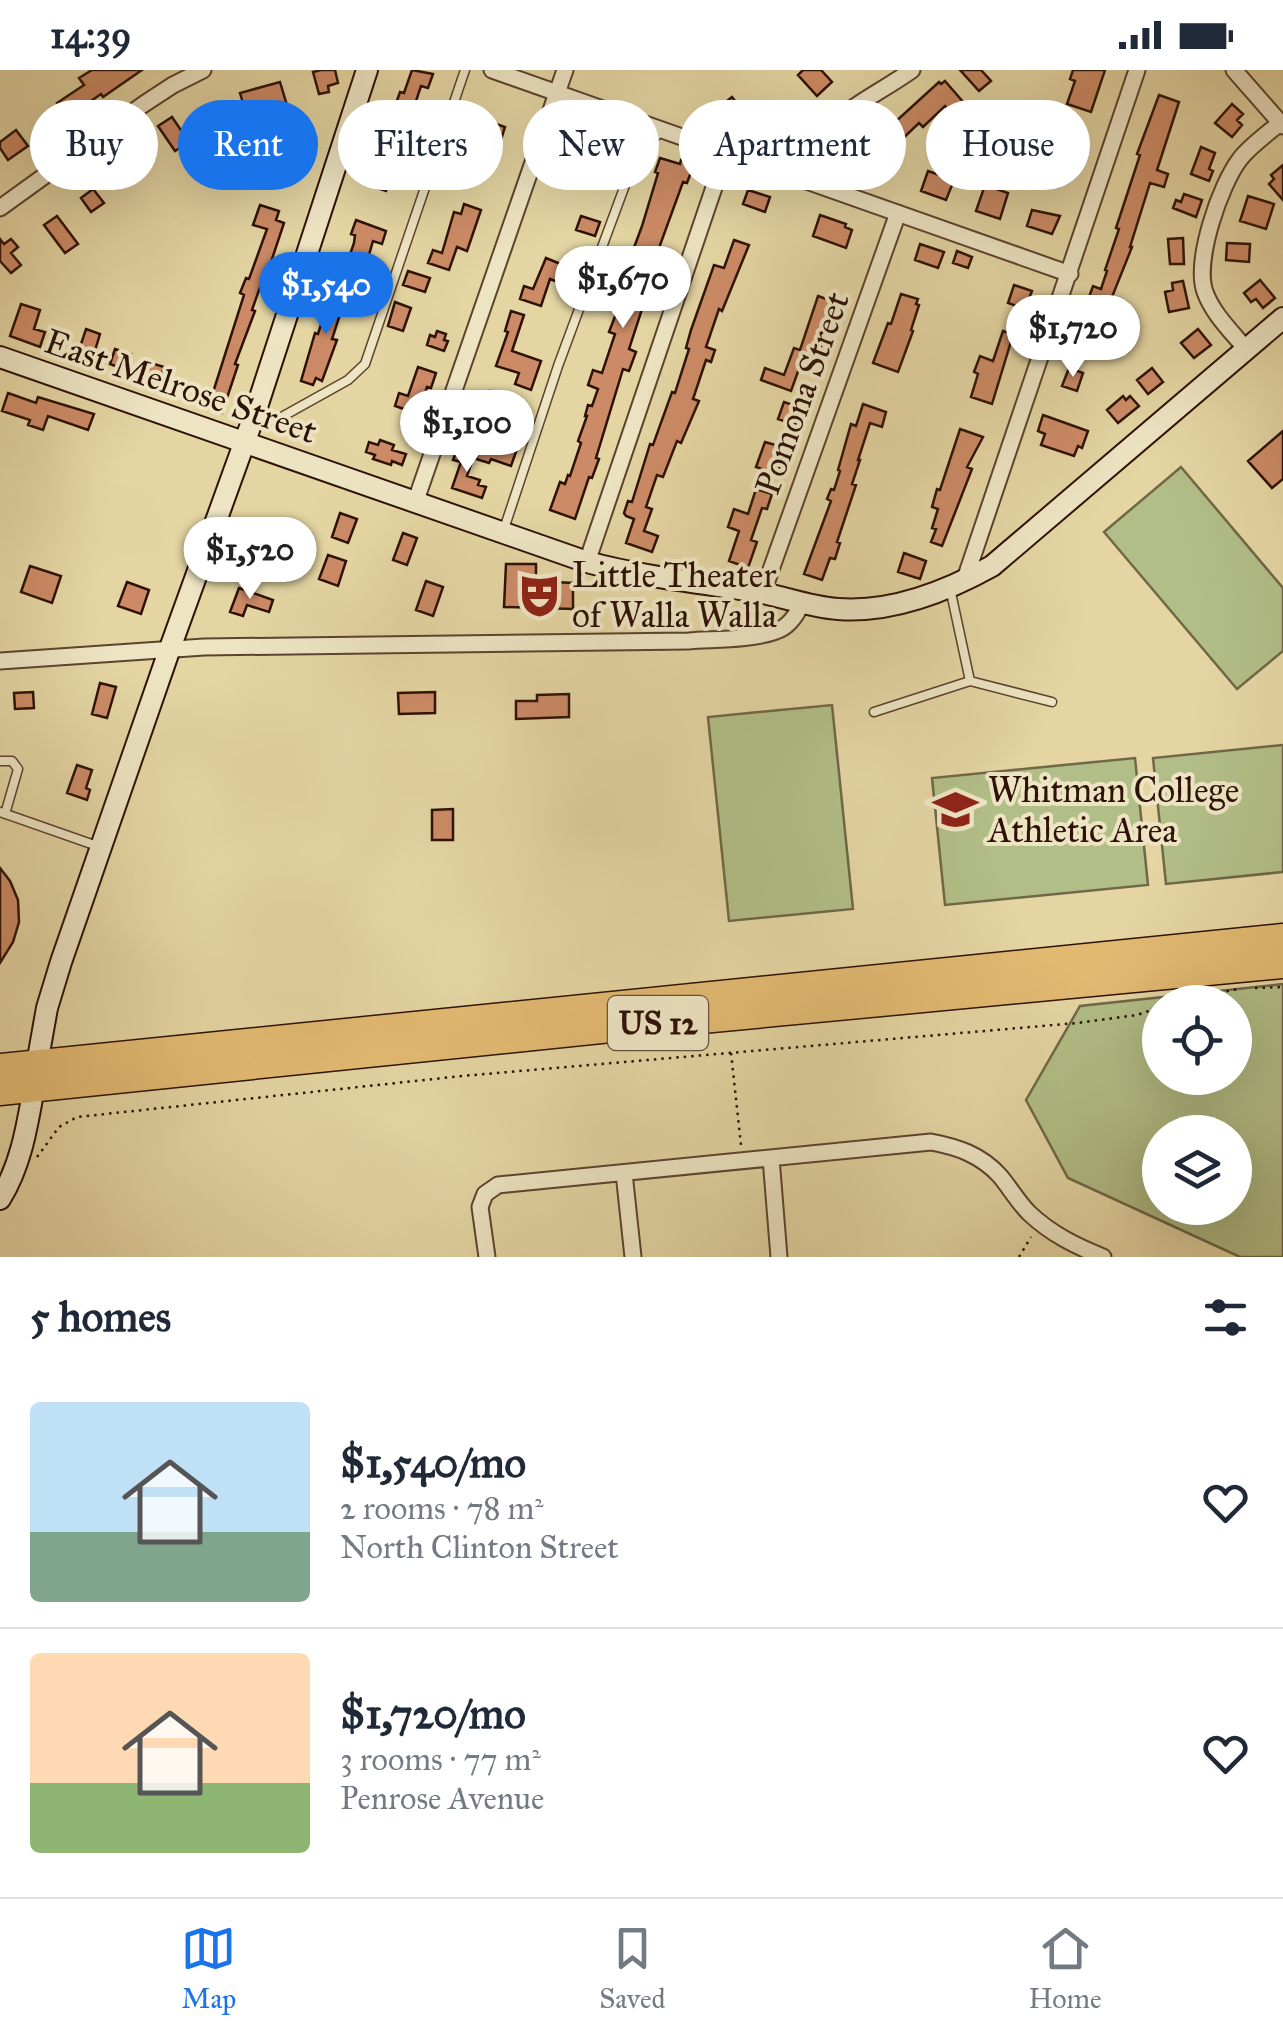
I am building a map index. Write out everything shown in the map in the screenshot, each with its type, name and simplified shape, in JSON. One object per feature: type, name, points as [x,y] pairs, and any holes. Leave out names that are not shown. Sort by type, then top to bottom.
[{"type":"highway","name":"US 12","points":[[35,1076],[39,1080],[185,1060],[326,1036],[1283,938]]},
{"type":"highway","name":"US 12","points":[[0,1068],[35,1076],[1283,964]]},
{"type":"highway","points":[[0,1080],[34,1071],[35,1076]]},
{"type":"highway","name":"US 12","points":[[0,1091],[35,1076]]},
{"type":"main road","points":[[3,1188],[20,1156],[56,978],[254,416],[367,70]]},
{"type":"main road","name":"East Melrose Street","points":[[0,357],[586,562],[626,572],[763,592],[836,609],[863,609],[903,602],[957,584],[992,566],[1283,318]]},
{"type":"street","points":[[3,200],[169,77],[202,70]]},
{"type":"street","points":[[492,70],[679,136]]},
{"type":"street","points":[[416,503],[565,70]]},
{"type":"street","points":[[863,100],[912,70]]},
{"type":"street","points":[[957,584],[1070,274],[1138,70]]},
{"type":"street","points":[[1234,70],[1282,124],[1241,157],[1230,175],[1204,252],[1204,290],[1218,315],[1246,349]]},
{"type":"street","points":[[586,562],[713,190]]},
{"type":"street","points":[[832,190],[1070,274]]},
{"type":"street","name":"Pomona Street","points":[[763,592],[898,213]]},
{"type":"street","points":[[0,662],[204,647],[688,641],[778,631],[792,620],[802,602]]},
{"type":"street","points":[[487,1257],[480,1207],[485,1194],[498,1185],[931,1142],[958,1147],[978,1157],[1040,1222],[1063,1239],[1103,1257]]},
{"type":"street","points":[[771,1158],[780,1257]]},
{"type":"street","points":[[624,1172],[633,1257]]},
{"type":"lane","points":[[254,416],[278,420],[348,380],[365,364],[465,70]]},
{"type":"lane","points":[[503,534],[558,366],[630,168],[662,130]]},
{"type":"lane","points":[[957,584],[970,682]]},
{"type":"lane","points":[[874,712],[970,682],[1052,702]]},
{"type":"lane","points":[[0,760],[12,761],[18,769],[2,813],[100,847]]},
{"type":"path","points":[[1252,988],[1283,988]]},
{"type":"path","points":[[20,1156],[36,1158],[59,1126],[77,1116],[1142,1013]]},
{"type":"path","points":[[732,1052],[742,1161]]},
{"type":"path","points":[[1019,1257],[1040,1222]]},
{"type":"green space","points":[[1181,467],[1283,588],[1283,651],[1237,689],[1104,532]]},
{"type":"green space","points":[[832,705],[853,909],[729,921],[708,717]]},
{"type":"green space","points":[[1283,745],[1283,872],[1166,884],[1153,758]]},
{"type":"green space","points":[[1135,758],[1148,885],[945,905],[932,778]]},
{"type":"green space","points":[[1283,984],[1283,1257],[1240,1257],[1170,1225],[1252,1225],[1252,1115],[1142,1115],[1142,1212],[1068,1178],[1026,1100],[1080,1006],[1142,999],[1142,1095],[1252,1095],[1252,987]]},
{"type":"building","points":[[92,70],[142,70],[103,97],[101,94],[92,100],[62,100],[84,85],[79,78]]},
{"type":"building","points":[[335,70],[338,83],[328,86],[329,92],[319,94],[313,72]]},
{"type":"building","points":[[412,70],[433,74],[428,88],[421,86],[416,100],[397,100],[400,92],[404,93]]},
{"type":"building","points":[[803,70],[821,70],[832,82],[817,96],[798,75]]},
{"type":"building","points":[[960,70],[981,70],[991,81],[979,91]]},
{"type":"building","points":[[1073,70],[1105,70],[1091,112],[1090,100],[1068,100],[1075,81],[1070,79]]},
{"type":"building","points":[[945,81],[961,100],[926,100],[926,124],[923,127],[919,123],[906,135],[906,112]]},
{"type":"building","points":[[280,82],[285,100],[242,100],[240,93]]},
{"type":"building","points":[[1159,95],[1179,102],[1157,170],[1168,174],[1164,187],[1150,183],[1132,247],[1108,307],[1088,300],[1093,286],[1101,289],[1140,155],[1137,154]]},
{"type":"building","points":[[1232,104],[1243,114],[1237,120],[1242,125],[1232,137],[1215,123]]},
{"type":"building","points":[[172,117],[178,126],[178,149],[175,151],[158,126]]},
{"type":"building","points":[[16,130],[28,146],[8,160],[0,142]]},
{"type":"building","points":[[1201,147],[1215,153],[1209,181],[1191,174]]},
{"type":"building","points":[[659,161],[679,164],[680,190],[651,270],[629,349],[636,352],[629,371],[623,369],[596,458],[599,459],[575,519],[550,510],[560,482],[565,484],[570,476],[588,405],[592,406],[598,389],[588,385],[593,370],[602,373],[615,334],[609,332],[619,306],[611,303],[653,190],[659,190]]},
{"type":"building","points":[[1283,165],[1283,200],[1269,184],[1274,179],[1271,175]]},
{"type":"building","points":[[926,177],[926,190],[950,190],[946,200],[921,191]]},
{"type":"building","points":[[94,190],[104,203],[91,212],[81,198]]},
{"type":"building","points":[[748,190],[770,197],[765,212],[743,204]]},
{"type":"building","points":[[983,190],[1008,193],[1000,219],[976,211]]},
{"type":"building","points":[[1184,194],[1202,200],[1196,217],[1173,208]]},
{"type":"building","points":[[1248,196],[1274,204],[1266,229],[1240,221]]},
{"type":"building","points":[[464,204],[481,210],[467,251],[457,247],[449,270],[428,263],[433,250],[442,253],[454,212],[461,214]]},
{"type":"building","points":[[260,205],[279,211],[276,220],[284,223],[252,310],[255,311],[222,413],[208,408],[244,295],[240,293],[267,229],[253,225]]},
{"type":"building","points":[[1032,210],[1060,216],[1052,234],[1027,226]]},
{"type":"building","points":[[820,215],[852,230],[846,248],[813,236]]},
{"type":"building","points":[[57,216],[78,244],[65,253],[44,225]]},
{"type":"building","points":[[581,216],[600,222],[595,236],[576,230]]},
{"type":"building","points":[[356,220],[386,231],[382,244],[373,241],[364,272],[346,266]]},
{"type":"building","points":[[1183,238],[1184,264],[1170,264],[1168,239]]},
{"type":"building","points":[[0,239],[4,244],[11,239],[18,247],[11,253],[21,265],[11,273],[0,261]]},
{"type":"building","points":[[734,240],[749,245],[706,347],[715,350],[711,362],[706,360],[693,399],[699,401],[663,477],[657,475],[646,507],[652,509],[644,531],[658,536],[652,552],[626,543],[634,519],[624,513],[628,501],[632,502],[672,392],[675,393],[691,330],[714,265],[724,268]]},
{"type":"building","points":[[1227,243],[1250,244],[1249,262],[1226,260]]},
{"type":"building","points":[[920,244],[944,252],[938,268],[915,260]]},
{"type":"building","points":[[957,251],[972,257],[968,268],[953,263]]},
{"type":"building","points":[[546,258],[573,273],[568,286],[550,279],[541,306],[520,299],[524,286],[533,289]]},
{"type":"building","points":[[408,271],[430,278],[425,292],[403,285]]},
{"type":"building","points":[[1260,280],[1275,298],[1263,308],[1244,293]]},
{"type":"building","points":[[1183,281],[1189,308],[1169,312],[1165,292],[1173,290],[1172,283]]},
{"type":"building","points":[[338,282],[356,289],[352,301],[345,299],[332,339],[337,340],[322,381],[316,378],[313,385],[301,381],[315,333],[318,334],[324,315],[328,316]]},
{"type":"building","points":[[1014,285],[1032,291],[1025,309],[1008,303]]},
{"type":"building","points":[[901,294],[918,299],[919,305],[898,372],[873,363]]},
{"type":"building","points":[[818,296],[840,304],[814,366],[800,366],[791,391],[761,380],[765,368],[784,375],[794,348],[800,350]]},
{"type":"building","points":[[395,302],[411,308],[403,331],[388,326]]},
{"type":"building","points":[[21,304],[40,310],[34,329],[45,332],[40,347],[10,336]]},
{"type":"building","points":[[511,311],[524,315],[512,351],[541,361],[531,390],[515,384],[519,373],[496,366]]},
{"type":"building","points":[[1083,326],[1100,332],[1094,349],[1077,343]]},
{"type":"building","points":[[86,329],[100,334],[93,357],[78,353]]},
{"type":"building","points":[[1198,329],[1211,345],[1194,358],[1181,343]]},
{"type":"building","points":[[437,331],[446,334],[444,351],[427,345],[430,335],[435,337]]},
{"type":"building","points":[[1003,331],[1013,335],[992,404],[971,397],[978,374],[974,372],[980,356],[993,361]]},
{"type":"building","points":[[115,349],[131,354],[126,370],[110,364]]},
{"type":"building","points":[[148,362],[164,367],[159,382],[144,377]]},
{"type":"building","points":[[418,367],[436,373],[418,414],[395,406],[399,393],[408,396]]},
{"type":"building","points":[[1069,368],[1083,373],[1077,391],[1062,386]]},
{"type":"building","points":[[1152,368],[1163,382],[1148,394],[1137,380]]},
{"type":"building","points":[[490,391],[514,399],[499,436],[519,443],[511,466],[476,459],[485,433],[464,426],[468,413],[481,417]]},
{"type":"building","points":[[8,393],[36,403],[38,397],[94,414],[88,430],[48,416],[43,430],[28,425],[30,420],[2,411]]},
{"type":"building","points":[[1123,396],[1126,400],[1130,396],[1139,406],[1118,423],[1107,410]]},
{"type":"building","points":[[784,402],[801,408],[795,425],[778,419]]},
{"type":"building","points":[[863,404],[886,412],[882,427],[870,423],[852,484],[856,485],[837,542],[840,543],[822,580],[804,574],[831,501],[827,499],[834,490],[851,424],[856,426]]},
{"type":"building","points":[[1043,415],[1088,431],[1082,448],[1078,446],[1074,456],[1041,445],[1045,434],[1038,431]]},
{"type":"building","points":[[960,429],[983,437],[967,467],[972,469],[942,546],[931,542],[938,509],[932,507]]},
{"type":"building","points":[[1283,431],[1283,479],[1272,488],[1248,461]]},
{"type":"building","points":[[380,440],[394,445],[392,450],[406,454],[402,465],[373,459],[375,455],[366,452],[369,442],[378,445]]},
{"type":"building","points":[[765,442],[786,448],[777,474],[756,467]]},
{"type":"building","points":[[458,447],[475,453],[467,476],[480,480],[478,485],[486,487],[482,498],[452,488],[461,462],[453,460]]},
{"type":"building","points":[[756,489],[772,494],[767,509],[762,508],[751,540],[757,542],[748,568],[729,561],[739,531],[728,527],[734,509],[748,514]]},
{"type":"building","points":[[340,513],[357,519],[348,543],[332,537]]},
{"type":"building","points":[[403,533],[417,538],[407,565],[393,560]]},
{"type":"building","points":[[260,537],[276,543],[271,560],[254,554]]},
{"type":"building","points":[[904,553],[926,561],[920,579],[898,572]]},
{"type":"building","points":[[328,555],[346,561],[338,586],[319,579]]},
{"type":"building","name":"Little Theater of Walla Walla","points":[[506,564],[536,564],[536,581],[573,583],[573,609],[504,607]]},
{"type":"building","points":[[30,566],[61,576],[52,603],[21,592]]},
{"type":"building","points":[[426,581],[443,587],[433,616],[416,610]]},
{"type":"building","points":[[127,582],[149,590],[141,614],[118,606]]},
{"type":"building","points":[[239,588],[273,600],[269,612],[247,605],[243,616],[230,612]]},
{"type":"building","points":[[100,683],[116,687],[107,718],[92,714]]},
{"type":"building","points":[[33,692],[34,708],[15,709],[14,693]]},
{"type":"building","points":[[435,692],[435,713],[399,714],[398,693]]},
{"type":"building","points":[[569,694],[569,717],[516,719],[516,701],[537,701],[537,695]]},
{"type":"building","points":[[77,765],[92,770],[87,800],[67,793]]},
{"type":"building","points":[[453,809],[453,840],[432,840],[432,810]]},
{"type":"building","points":[[0,868],[18,900],[19,922],[0,963]]},
{"type":"place","name":"Little Theater of Walla Walla","points":[[539,595]]},
{"type":"place","name":"Whitman College Athletic Area","points":[[955,810]]}]
